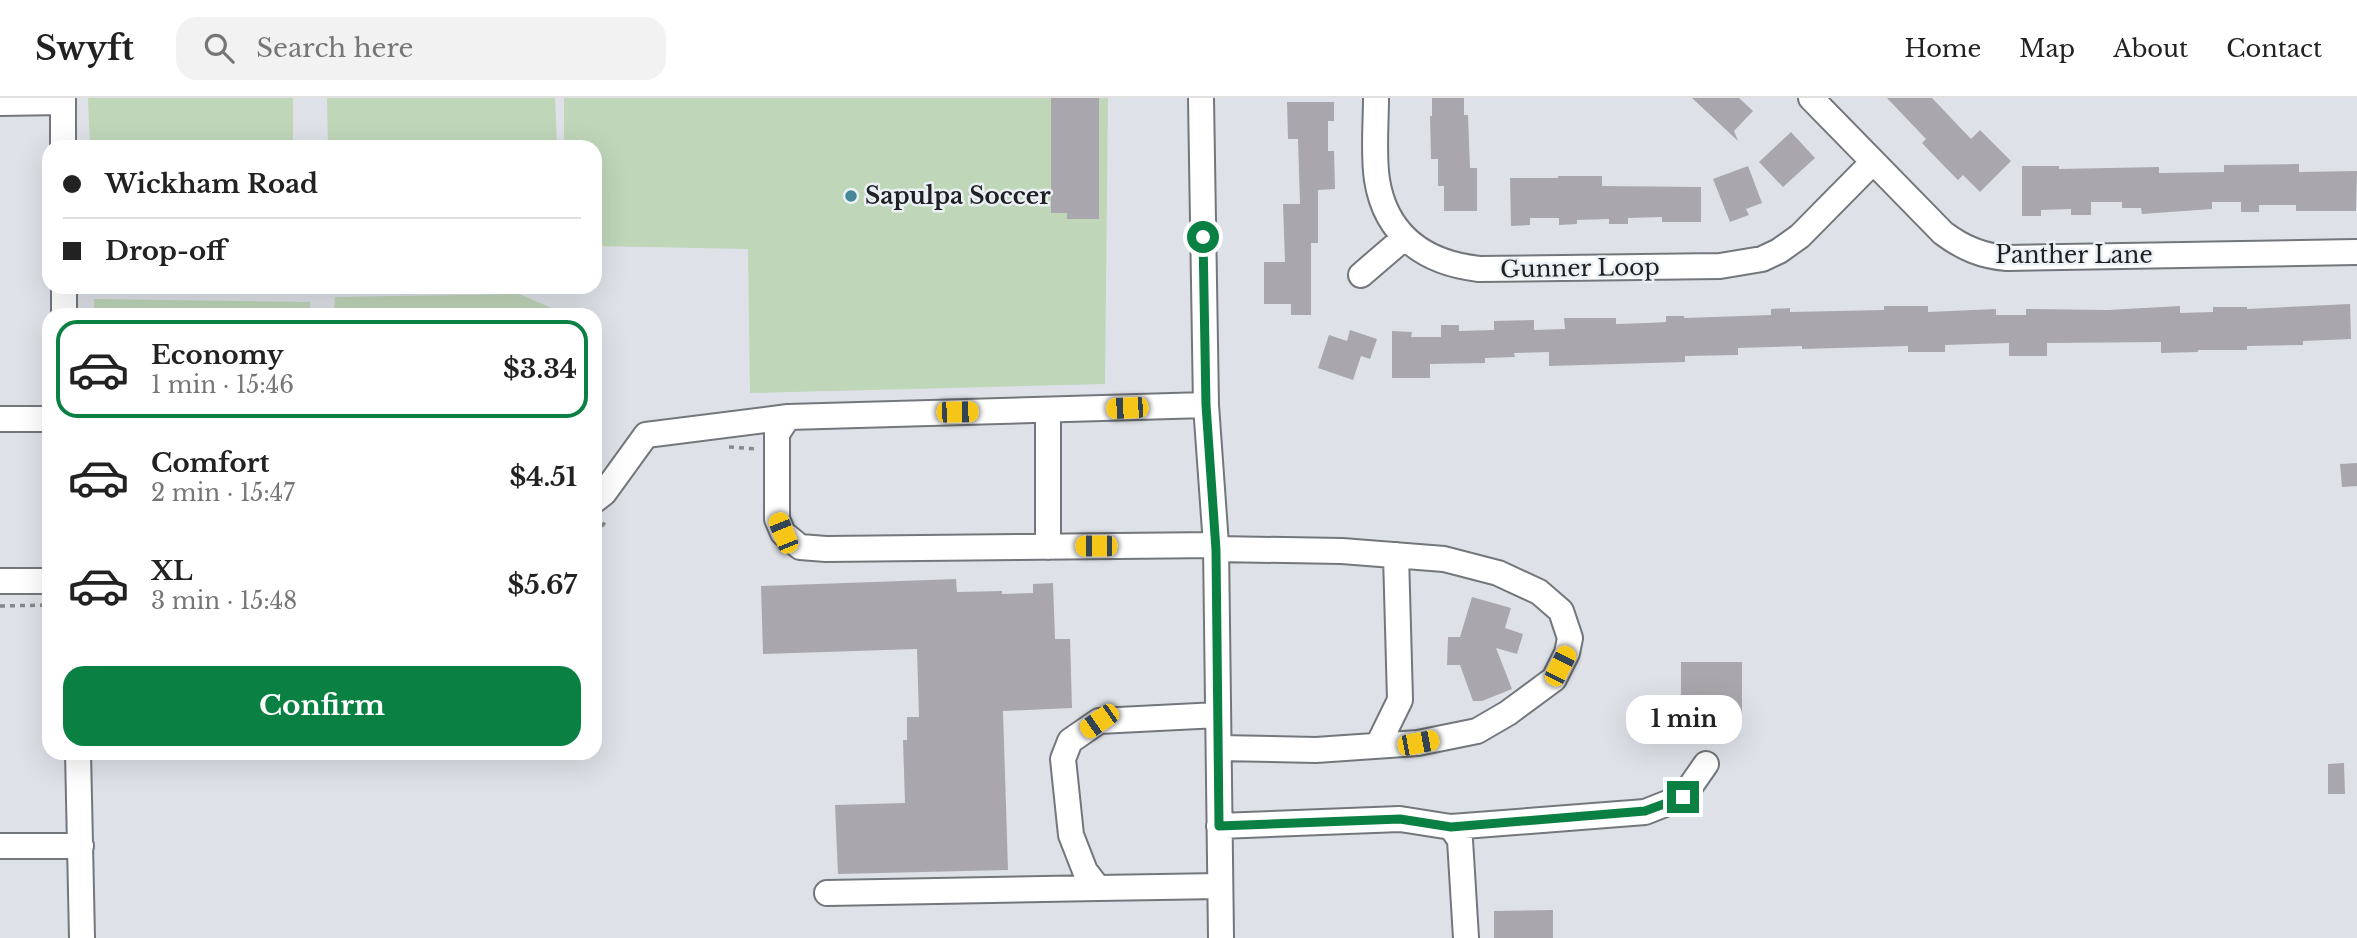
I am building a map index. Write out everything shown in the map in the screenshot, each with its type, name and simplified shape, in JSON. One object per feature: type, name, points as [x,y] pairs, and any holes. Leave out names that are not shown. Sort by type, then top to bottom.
[{"type":"street","points":[[1201,98],[1206,405],[1216,547],[1221,938]]},
{"type":"street","name":"Gunner Loop","points":[[1376,98],[1377,180],[1385,206],[1404,238],[1437,259],[1455,266],[1479,269],[1741,264],[1762,259],[1800,236],[1873,162]]},
{"type":"street","name":"Panther Lane","points":[[1811,98],[1943,233],[1958,244],[1989,257],[2357,252]]},
{"type":"street","points":[[0,103],[63,100],[63,140]]},
{"type":"street","points":[[1362,275],[1404,238]]},
{"type":"street","points":[[604,506],[604,493],[646,435],[788,416],[1206,405]]},
{"type":"street","points":[[1048,411],[1048,547]]},
{"type":"street","points":[[788,416],[777,434],[777,519],[783,533],[800,547],[1216,547],[1342,551],[1444,559],[1498,573],[1539,592],[1561,611],[1570,638],[1567,653],[1554,679],[1508,713],[1477,731],[1418,743],[1378,746],[1316,750],[1219,748]]},
{"type":"street","points":[[0,419],[42,419]]},
{"type":"street","points":[[1378,746],[1399,700],[1396,555]]},
{"type":"street","points":[[0,581],[42,581]]},
{"type":"street","points":[[1098,888],[1085,871],[1071,835],[1063,759],[1070,741],[1099,721],[1218,715]]},
{"type":"street","points":[[78,760],[82,938]]},
{"type":"street","points":[[1219,826],[1400,819],[1451,827],[1645,811],[1683,797],[1706,764]]},
{"type":"street","points":[[1451,827],[1461,841],[1466,938]]},
{"type":"street","points":[[0,846],[81,846]]},
{"type":"street","points":[[827,893],[1220,886]]},
{"type":"path","points":[[716,447],[758,449]]},
{"type":"path","points":[[0,606],[42,605]]},
{"type":"green space","points":[[88,98],[293,98],[293,140],[90,140]]},
{"type":"green space","points":[[327,98],[555,98],[557,140],[328,140]]},
{"type":"green space","name":"Sapulpa Soccer","points":[[564,98],[1108,98],[1105,384],[750,393],[748,249],[602,246],[602,140],[564,140]]},
{"type":"green space","points":[[519,294],[551,308],[334,308],[335,297]]},
{"type":"green space","points":[[94,299],[310,302],[310,308],[94,308]]},
{"type":"building","points":[[1051,98],[1099,98],[1099,219],[1067,219],[1067,213],[1051,213]]},
{"type":"building","points":[[1432,98],[1464,98],[1464,115],[1468,115],[1470,168],[1477,168],[1477,211],[1444,211],[1444,186],[1438,186],[1438,159],[1431,159]]},
{"type":"building","points":[[1692,98],[1739,98],[1753,111],[1734,131],[1738,141]]},
{"type":"building","points":[[1887,98],[1932,98],[1971,139],[1980,130],[2011,161],[1980,192],[1963,175],[1958,180],[1944,166],[1922,143],[1926,139]]},
{"type":"building","points":[[1287,102],[1334,102],[1334,121],[1328,121],[1328,151],[1334,151],[1335,189],[1318,190],[1318,243],[1311,243],[1311,315],[1291,315],[1291,304],[1264,304],[1264,262],[1285,262],[1283,204],[1300,204],[1298,139],[1288,139]]},
{"type":"building","points":[[1791,132],[1815,158],[1783,187],[1759,162]]},
{"type":"building","points":[[2299,164],[2299,172],[2357,171],[2356,211],[2296,211],[2296,205],[2259,205],[2259,212],[2241,212],[2241,202],[2212,202],[2212,209],[2142,214],[2141,208],[2122,208],[2122,202],[2091,202],[2091,215],[2071,215],[2071,209],[2041,210],[2041,216],[2022,216],[2022,166],[2059,166],[2059,169],[2159,167],[2159,173],[2224,172],[2224,165]]},
{"type":"building","points":[[1748,166],[1762,203],[1746,209],[1749,215],[1730,222],[1713,179]]},
{"type":"building","points":[[1602,176],[1602,186],[1701,187],[1701,222],[1662,222],[1662,217],[1628,218],[1628,224],[1609,224],[1609,219],[1577,220],[1577,224],[1559,225],[1559,218],[1530,218],[1530,225],[1511,226],[1510,178]]},
{"type":"building","points":[[2350,304],[2351,339],[2303,341],[2303,345],[2247,346],[2247,350],[2161,353],[2161,342],[2047,343],[2047,356],[2009,356],[2009,343],[1945,345],[1945,352],[1908,352],[1908,346],[1802,349],[1802,346],[1738,348],[1738,355],[1685,356],[1685,362],[1549,366],[1549,352],[1514,353],[1515,357],[1485,358],[1485,363],[1430,364],[1430,378],[1392,378],[1392,331],[1412,332],[1411,337],[1441,337],[1441,325],[1459,325],[1459,331],[1494,330],[1494,321],[1534,320],[1534,330],[1565,329],[1564,318],[1616,318],[1616,324],[1647,323],[1666,322],[1666,316],[1684,318],[1771,315],[1771,309],[1790,308],[1790,312],[1928,306],[1928,312],[1996,309],[1996,315],[2026,315],[2026,309],[2108,310],[2180,306],[2180,313],[2213,312],[2213,307],[2247,309]]},
{"type":"building","points":[[1350,330],[1377,339],[1370,359],[1361,356],[1353,380],[1318,368],[1329,335],[1347,341]]},
{"type":"building","points":[[2357,463],[2357,486],[2342,487],[2340,464]]},
{"type":"building","points":[[956,579],[957,592],[1002,591],[1002,594],[1033,593],[1033,584],[1053,583],[1055,639],[1070,639],[1072,708],[1003,711],[1008,870],[838,874],[835,805],[905,803],[903,740],[907,740],[907,717],[919,717],[917,649],[763,654],[761,586]]},
{"type":"building","points":[[1472,597],[1511,608],[1505,628],[1523,634],[1517,654],[1496,648],[1512,689],[1482,701],[1473,701],[1460,665],[1447,665],[1448,637],[1460,637]]},
{"type":"building","points":[[1681,662],[1742,662],[1742,713],[1681,713]]},
{"type":"building","points":[[2344,763],[2345,794],[2328,794],[2328,764]]},
{"type":"building","points":[[1553,910],[1553,938],[1494,938],[1494,911]]},
{"type":"place","name":"Sapulpa Soccer","points":[[851,196]]},
{"type":"route","points":[[1203,237],[1206,405],[1216,550],[1219,826],[1400,819],[1434,822],[1451,827],[1645,811],[1683,797]]}]
